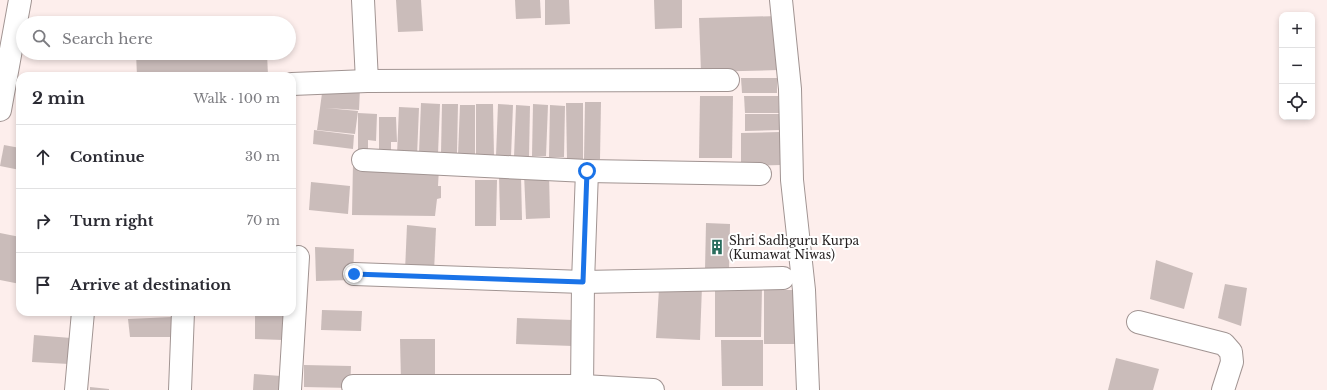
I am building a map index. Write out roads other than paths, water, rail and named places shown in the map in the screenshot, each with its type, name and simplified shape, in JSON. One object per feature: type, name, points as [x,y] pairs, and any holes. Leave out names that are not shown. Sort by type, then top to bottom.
[{"type":"street","points":[[18,16],[20,0]]},
{"type":"street","points":[[363,0],[367,81]]},
{"type":"street","points":[[781,0],[790,90],[792,180],[804,290],[808,390]]},
{"type":"street","points":[[6,101],[16,29]]},
{"type":"street","points":[[296,84],[367,81],[728,80]]},
{"type":"street","points":[[363,160],[587,171],[760,174]]},
{"type":"street","points":[[582,388],[583,282],[587,171]]},
{"type":"street","points":[[296,290],[298,257]]},
{"type":"street","points":[[354,274],[583,282],[783,278]]},
{"type":"street","points":[[76,390],[83,316]]},
{"type":"street","points":[[180,390],[183,316]]},
{"type":"street","points":[[290,390],[294,316]]},
{"type":"street","points":[[1138,322],[1224,344],[1231,352],[1232,362],[1223,390]]},
{"type":"street","points":[[353,386],[653,390]]},
{"type":"place","name":"Shri Sadhguru Kurpa (Kumawat Niwas)","points":[[717,247]]}]
